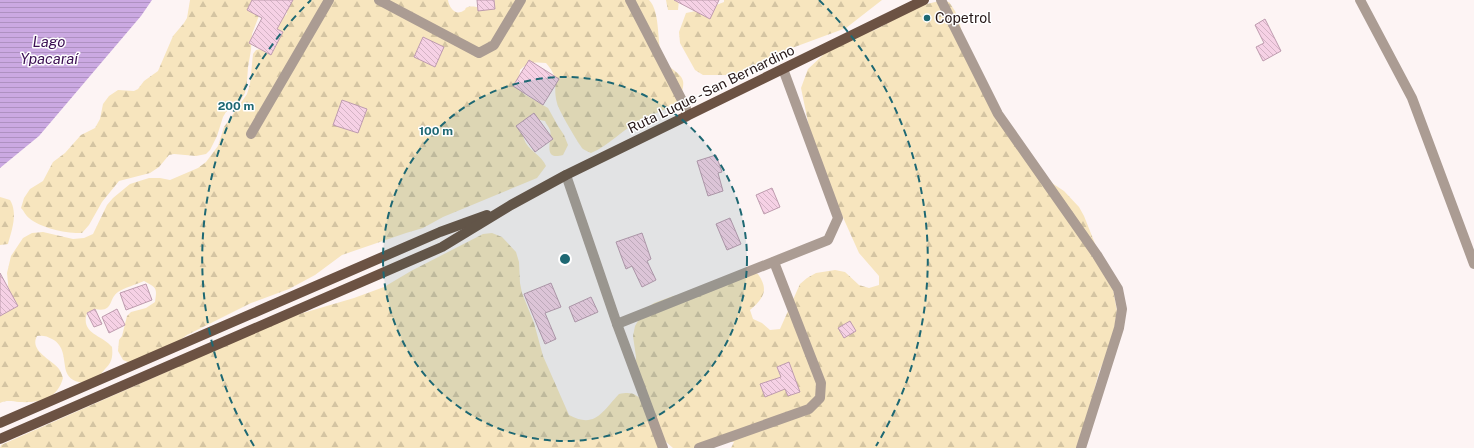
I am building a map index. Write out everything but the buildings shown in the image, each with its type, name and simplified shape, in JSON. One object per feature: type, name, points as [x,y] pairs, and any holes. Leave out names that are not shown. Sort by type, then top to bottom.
[{"type":"main road","name":"Ruta Luque - San Bernardino","points":[[511,205],[566,175],[924,0]]},
{"type":"main road","points":[[0,423],[440,232],[511,205]]},
{"type":"main road","points":[[0,439],[442,247],[511,205]]},
{"type":"street","points":[[251,134],[329,0]]},
{"type":"street","points":[[379,0],[480,53],[494,45],[521,0]]},
{"type":"street","points":[[630,0],[686,108],[686,116]]},
{"type":"street","points":[[941,0],[998,114],[1097,255],[1118,289],[1122,309],[1119,328],[1081,448]]},
{"type":"street","points":[[1360,0],[1412,98],[1474,264]]},
{"type":"street","points":[[617,324],[828,240],[838,218],[783,69]]},
{"type":"street","points":[[566,175],[617,324],[663,448]]},
{"type":"street","points":[[699,448],[809,409],[820,398],[821,383],[774,262]]},
{"type":"green space","points":[[190,0],[262,0],[260,13],[252,34],[245,93],[239,103],[226,112],[210,150],[206,154],[196,156],[169,155],[159,167],[150,173],[119,181],[102,202],[89,225],[82,233],[54,230],[34,222],[21,208],[24,198],[30,189],[43,181],[53,162],[65,153],[81,135],[95,128],[100,119],[103,104],[109,96],[118,90],[134,91],[138,89],[144,81],[158,71],[173,36],[187,18]]},
{"type":"green space","points":[[282,0],[448,0],[451,8],[455,12],[460,12],[468,7],[481,8],[495,0],[649,0],[653,5],[657,18],[660,47],[663,58],[665,62],[682,78],[683,83],[681,95],[676,103],[635,123],[604,146],[591,153],[583,149],[561,112],[557,103],[555,78],[551,69],[546,63],[529,64],[520,70],[518,86],[524,94],[548,108],[564,135],[568,145],[563,155],[552,155],[549,148],[551,134],[545,121],[535,119],[523,129],[526,143],[546,166],[537,178],[443,217],[423,228],[342,255],[315,275],[289,289],[251,303],[187,335],[150,362],[133,364],[123,360],[118,351],[119,340],[122,336],[127,316],[131,312],[146,308],[155,302],[156,291],[154,287],[144,281],[127,288],[118,292],[110,305],[105,309],[95,309],[87,313],[86,320],[89,330],[112,347],[111,362],[94,380],[82,383],[71,378],[66,371],[63,353],[59,345],[48,337],[37,336],[35,341],[38,350],[61,372],[63,378],[60,385],[52,396],[40,401],[7,401],[0,403],[0,311],[9,294],[7,273],[11,256],[23,238],[32,233],[43,232],[73,239],[84,238],[93,234],[107,205],[130,184],[149,178],[170,180],[198,168],[206,162],[218,146],[224,127],[247,94],[250,84],[253,54],[256,50],[271,47],[275,29],[280,20],[287,14]]},
{"type":"green space","points":[[666,0],[679,0],[678,10],[668,10]]},
{"type":"green space","points":[[724,0],[882,0],[846,28],[792,48],[764,65],[733,75],[703,75],[695,70],[680,43],[679,32],[686,13],[706,9],[724,2]]},
{"type":"green space","points":[[939,1],[949,2],[955,11],[959,20],[970,67],[1038,174],[1064,191],[1079,207],[1113,289],[1117,311],[1112,343],[1099,372],[1082,436],[1077,448],[731,448],[734,442],[712,442],[698,448],[673,448],[665,441],[634,376],[636,357],[633,336],[635,326],[645,309],[654,303],[673,296],[703,292],[747,270],[758,274],[764,289],[762,298],[750,310],[753,319],[762,323],[770,330],[780,329],[800,284],[816,273],[835,270],[845,272],[859,285],[869,288],[879,285],[879,276],[859,253],[837,204],[809,127],[801,88],[808,69],[837,42],[875,30],[919,6]]},
{"type":"green space","points":[[0,197],[10,200],[14,210],[14,216],[8,244],[0,245]]},
{"type":"green space","points":[[492,233],[502,237],[516,252],[519,262],[522,293],[534,323],[543,356],[569,415],[578,419],[592,419],[603,412],[619,394],[633,394],[637,396],[645,405],[652,420],[660,448],[0,448],[1,445],[164,373],[276,321],[354,298],[384,287],[411,271],[483,234]]},
{"type":"water","name":"Lago Ypacaraí","points":[[0,0],[152,0],[141,16],[39,136],[0,168]]},
{"type":"place","name":"Copetrol","points":[[927,18]]}]
